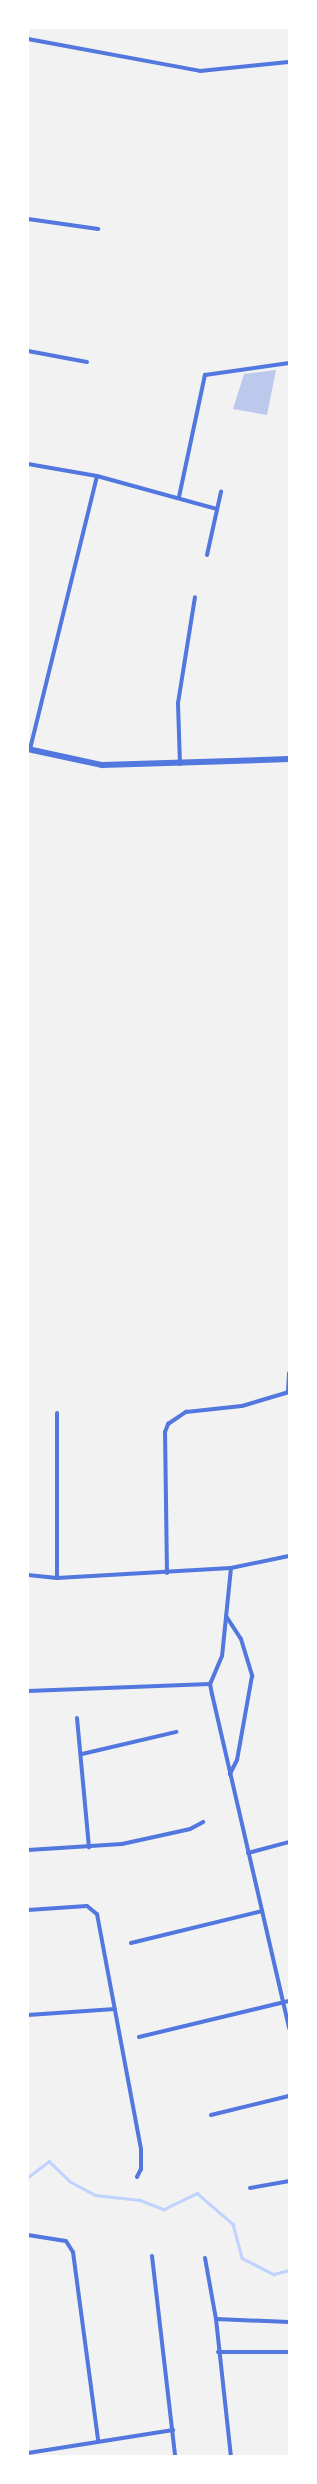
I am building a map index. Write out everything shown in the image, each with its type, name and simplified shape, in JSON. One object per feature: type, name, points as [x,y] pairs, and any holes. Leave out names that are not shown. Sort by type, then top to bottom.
[{"type":"street","points":[[28,39],[200,71],[289,62]]},
{"type":"street","points":[[28,219],[98,229]]},
{"type":"street","points":[[28,351],[86,362]]},
{"type":"street","points":[[179,497],[204,375],[289,363]]},
{"type":"street","points":[[28,464],[97,476],[179,497],[217,509]]},
{"type":"street","points":[[97,476],[29,749],[102,765],[180,765],[289,759]]},
{"type":"street","points":[[207,555],[221,492]]},
{"type":"street","points":[[180,765],[178,703],[195,597]]},
{"type":"street","points":[[167,1572],[165,1432],[173,1418],[186,1412],[242,1406],[288,1392],[289,1373]]},
{"type":"street","points":[[57,1413],[57,1578]]},
{"type":"street","points":[[28,1575],[57,1578],[231,1568],[289,1556]]},
{"type":"street","points":[[231,1568],[222,1656],[210,1684],[289,2028]]},
{"type":"street","points":[[226,1616],[241,1639],[252,1676],[237,1760],[230,1775]]},
{"type":"street","points":[[28,1691],[210,1684]]},
{"type":"street","points":[[77,1718],[82,1754],[89,1847]]},
{"type":"street","points":[[82,1754],[176,1732]]},
{"type":"street","points":[[28,1850],[89,1847],[153,1839],[202,1822]]},
{"type":"street","points":[[248,1853],[289,1842]]},
{"type":"street","points":[[28,1910],[87,1906],[94,1909],[115,2009],[141,2149],[142,2169],[137,2177]]},
{"type":"street","points":[[132,1943],[262,1911]]},
{"type":"street","points":[[139,2037],[283,2001],[289,2001]]},
{"type":"street","points":[[28,2015],[115,2009]]},
{"type":"street","points":[[211,2115],[289,2096]]},
{"type":"street","points":[[250,2188],[289,2181]]},
{"type":"street","points":[[28,2235],[66,2241],[70,2246],[98,2440]]},
{"type":"street","points":[[152,2256],[175,2456]]},
{"type":"street","points":[[206,2258],[216,2319],[218,2352],[231,2456]]},
{"type":"street","points":[[216,2319],[289,2322]]},
{"type":"street","points":[[218,2352],[289,2352]]},
{"type":"street","points":[[28,2453],[98,2440],[173,2430]]},
{"type":"building","points":[[276,370],[267,415],[233,409],[244,374]]},
{"type":"waterway","points":[[28,2177],[49,2161],[71,2182],[95,2195],[140,2200],[164,2209],[197,2193],[233,2224],[242,2258],[274,2274],[289,2270]]}]
